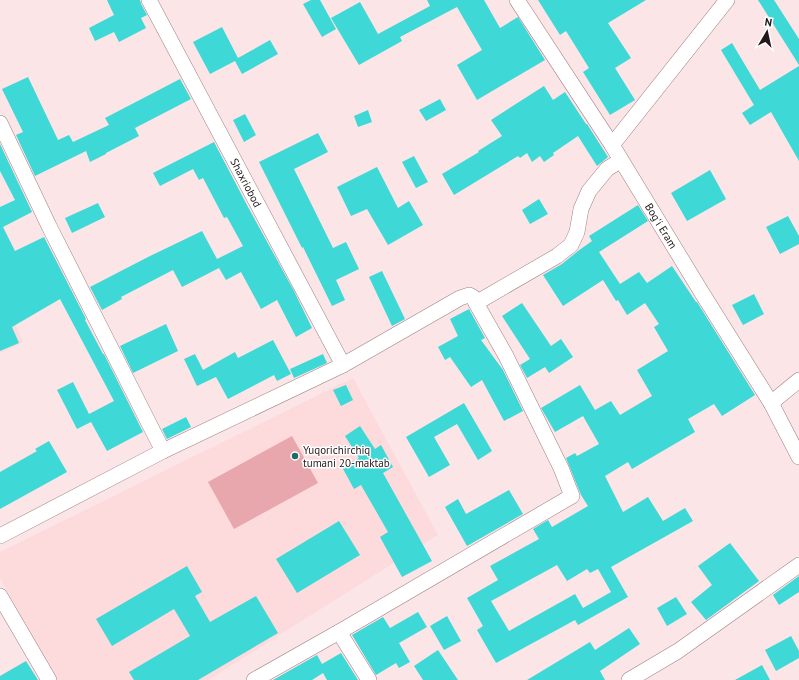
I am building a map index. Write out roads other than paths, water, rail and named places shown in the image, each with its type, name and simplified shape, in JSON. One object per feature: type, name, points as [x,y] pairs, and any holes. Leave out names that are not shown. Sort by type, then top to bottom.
[{"type":"street","name":"Shaxriobod","points":[[149,0],[342,365]]},
{"type":"street","name":"Bog'i Eram","points":[[517,0],[621,160],[771,403],[799,457]]},
{"type":"street","points":[[612,146],[727,0]]},
{"type":"street","points":[[0,123],[48,226],[163,450]]},
{"type":"street","points":[[476,303],[557,256],[571,245],[578,232],[581,209],[588,191],[607,169],[621,160]]},
{"type":"street","points":[[0,536],[163,450],[342,365],[460,298],[469,295],[473,297],[506,356],[562,468],[572,496],[340,632],[254,680]]},
{"type":"street","points":[[771,403],[799,380]]},
{"type":"street","points":[[629,680],[678,650],[799,565]]},
{"type":"street","points":[[0,596],[49,680]]},
{"type":"street","points":[[340,632],[369,680]]},
{"type":"place","name":"Yuqorichirchiq tumani 20-maktab","points":[[295,456]]}]
